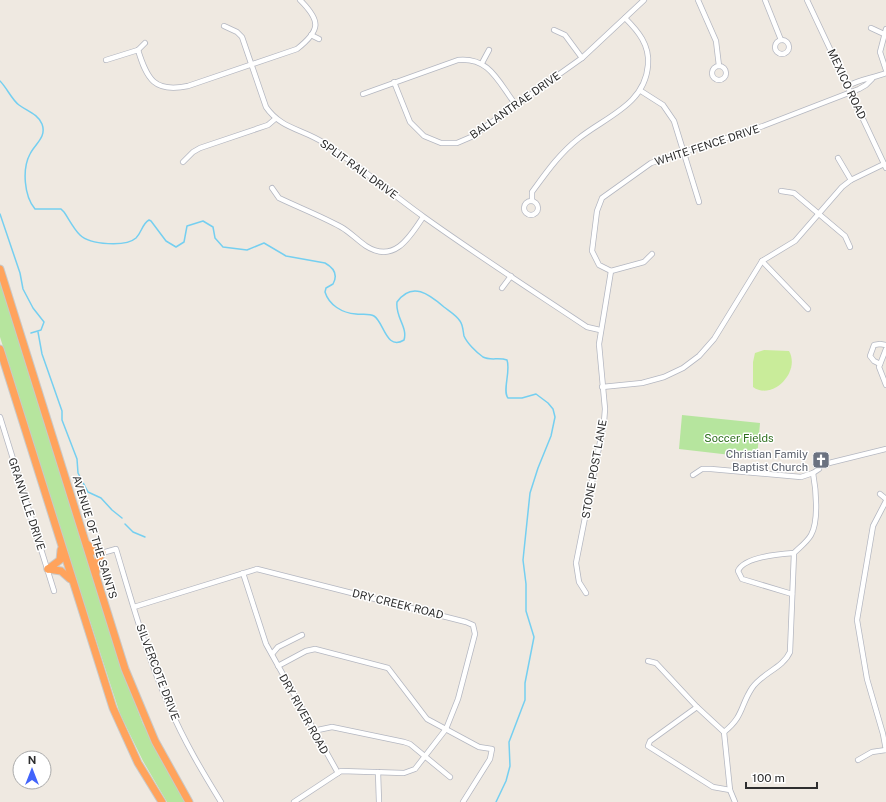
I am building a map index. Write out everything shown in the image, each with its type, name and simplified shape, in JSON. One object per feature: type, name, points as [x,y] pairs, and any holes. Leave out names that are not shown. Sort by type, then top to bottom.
[{"type":"highway","name":"AVENUE OF THE SAINTS","points":[[0,269],[134,693],[155,741],[190,802]]},
{"type":"highway","points":[[0,349],[104,684],[120,725],[138,763],[162,802]]},
{"type":"highway","points":[[85,541],[93,551],[102,553],[96,564],[96,576]]},
{"type":"highway","points":[[48,569],[60,560],[62,547]]},
{"type":"highway","points":[[48,569],[61,571],[72,581]]},
{"type":"street","points":[[138,50],[145,73],[152,81],[163,87],[176,89],[297,49],[311,35],[315,21],[313,14],[300,0]]},
{"type":"street","name":"BALLANTRAE DRIVE","points":[[394,82],[410,122],[424,136],[441,143],[457,143],[471,137],[582,58],[644,0]]},
{"type":"street","points":[[698,0],[716,41],[719,66]]},
{"type":"street","points":[[765,0],[781,40]]},
{"type":"street","name":"MEXICO ROAD","points":[[807,0],[885,166]]},
{"type":"street","points":[[532,200],[532,192],[563,152],[579,138],[631,102],[641,91],[647,77],[649,59],[645,44],[638,31],[625,18]]},
{"type":"street","points":[[182,162],[200,148],[268,125],[275,119],[266,107],[242,37],[237,32],[224,26]]},
{"type":"street","points":[[871,28],[884,34]]},
{"type":"street","points":[[886,29],[880,52],[886,70]]},
{"type":"street","points":[[554,30],[565,35],[582,58]]},
{"type":"street","points":[[311,35],[319,39]]},
{"type":"street","points":[[106,60],[138,50],[145,43]]},
{"type":"street","points":[[482,63],[489,50]]},
{"type":"street","points":[[364,94],[458,60],[469,59],[482,63],[489,69],[516,105]]},
{"type":"street","points":[[848,86],[864,78],[872,78],[886,73]]},
{"type":"street","name":"WHITE FENCE DRIVE","points":[[611,270],[599,265],[592,251],[597,211],[602,198],[651,163],[763,126],[866,85],[872,78]]},
{"type":"street","points":[[641,91],[663,105],[674,121],[699,202]]},
{"type":"street","name":"SPLIT RAIL DRIVE","points":[[275,119],[323,142],[423,217],[587,327],[600,330]]},
{"type":"street","points":[[838,158],[851,180]]},
{"type":"street","points":[[602,387],[642,383],[664,377],[683,368],[699,356],[714,339],[762,261],[795,241],[842,187],[851,180],[885,166]]},
{"type":"street","points":[[272,188],[279,198],[342,228],[367,247],[378,251],[393,250],[405,244],[423,217]]},
{"type":"street","points":[[781,190],[794,193],[844,236],[850,247]]},
{"type":"street","points":[[611,270],[644,262],[652,254]]},
{"type":"street","points":[[762,261],[808,309]]},
{"type":"street","name":"STONE POST LANE","points":[[586,593],[580,582],[576,563],[604,422],[605,409],[598,344],[611,270]]},
{"type":"street","points":[[502,288],[511,276]]},
{"type":"street","points":[[880,364],[874,361],[870,356],[871,348],[874,345],[886,345]]},
{"type":"street","points":[[886,349],[880,364],[886,385]]},
{"type":"street","name":"GRANVILLE DRIVE","points":[[0,417],[54,591]]},
{"type":"street","points":[[825,464],[886,449]]},
{"type":"street","points":[[693,475],[702,469],[711,469],[801,477],[813,473],[819,469]]},
{"type":"street","points":[[792,594],[742,579],[738,571],[740,566],[747,562],[774,554],[794,553],[807,541],[814,528],[815,487],[813,473]]},
{"type":"street","points":[[858,760],[872,752],[886,750],[883,734],[867,679],[857,620],[873,526],[886,500],[880,494]]},
{"type":"street","name":"SILVERCOTE DRIVE","points":[[102,553],[116,549],[147,650],[169,707],[192,754],[221,802]]},
{"type":"street","points":[[724,732],[736,723],[752,688],[762,677],[788,656],[790,652],[794,553]]},
{"type":"street","name":"DRY CREEK ROAD","points":[[134,607],[257,569],[473,625],[475,634],[458,699],[446,729],[424,758],[410,772],[347,770],[338,773],[294,802]]},
{"type":"street","name":"DRY RIVER ROAD","points":[[243,573],[263,635],[272,654],[313,731],[338,773]]},
{"type":"street","points":[[272,654],[278,647],[302,635]]},
{"type":"street","points":[[278,666],[306,652],[315,650],[388,668],[427,719],[479,747],[492,749],[490,759],[464,802]]},
{"type":"street","points":[[648,661],[656,663],[724,732],[730,790],[735,802]]},
{"type":"street","points":[[697,706],[650,741],[648,746],[713,787],[730,790]]},
{"type":"street","points":[[313,731],[332,727],[410,744],[424,758],[450,777]]},
{"type":"street","points":[[378,772],[379,802]]},
{"type":"street","points":[[300,797],[304,802]]},
{"type":"green space","points":[[0,280],[118,659],[143,724],[186,802],[167,802],[143,761],[120,714],[0,337]]},
{"type":"green space","points":[[764,350],[789,351],[792,359],[788,375],[783,382],[768,390],[760,390],[753,387],[753,362],[755,353]]},
{"type":"green space","name":"Soccer Fields","points":[[682,415],[760,423],[757,458],[679,449]]},
{"type":"waterway","points":[[0,81],[16,103],[35,115],[42,124],[42,137],[32,150],[27,160],[25,175],[28,197],[35,209],[61,209],[80,235],[99,243],[117,244],[131,241],[136,238],[149,220],[166,241],[176,247],[184,242],[187,226],[203,221],[213,227],[215,238],[223,247],[247,250],[264,243],[286,256],[325,263],[333,269],[335,275],[333,284],[326,288],[325,292],[330,301],[337,308],[346,312],[374,316],[389,339],[393,342],[404,340],[405,335],[398,312],[397,302],[409,292],[415,291],[426,294],[457,317],[462,324],[465,339],[480,355],[489,359],[507,360],[508,370],[506,395],[508,398],[522,398],[536,394],[553,409],[555,417],[551,436],[530,493],[523,560],[526,584],[526,611],[534,637],[525,683],[525,700],[509,742],[510,766],[506,781],[496,802]]},
{"type":"waterway","points":[[0,214],[20,273],[23,289],[33,308],[44,322],[41,330],[31,333]]},
{"type":"waterway","points":[[38,332],[42,354],[62,411],[62,420],[77,459],[78,473],[88,492],[101,498],[122,518]]},
{"type":"waterway","points":[[125,524],[133,532],[145,537]]},
{"type":"place","name":"Christian Family Baptist Church","points":[[821,460]]}]
